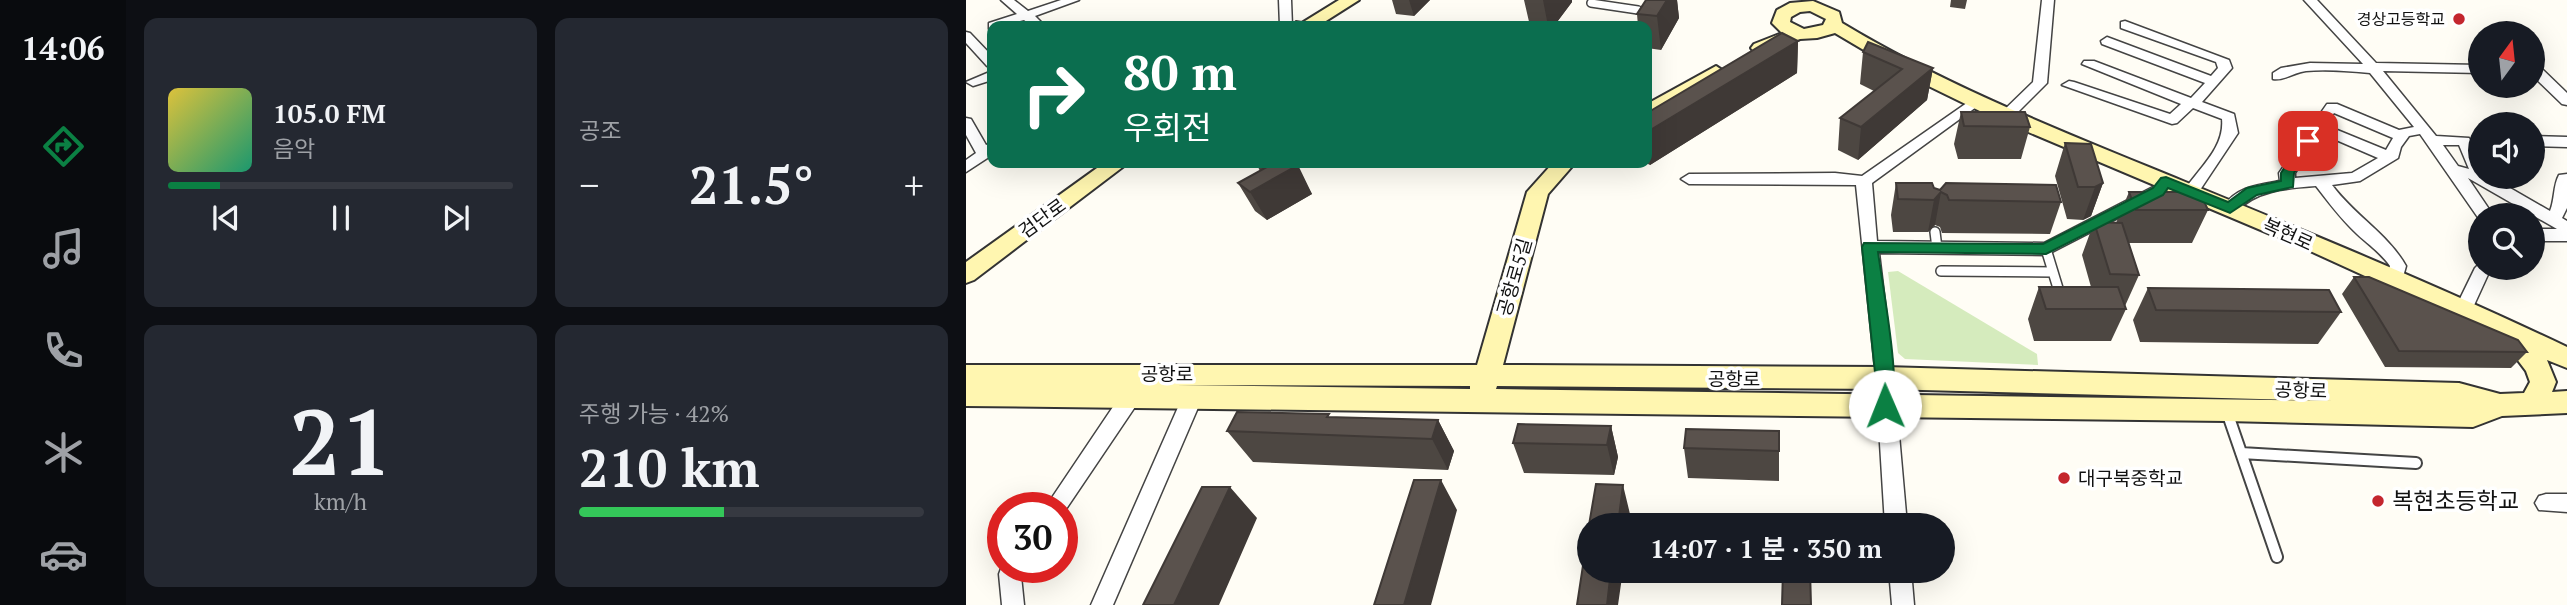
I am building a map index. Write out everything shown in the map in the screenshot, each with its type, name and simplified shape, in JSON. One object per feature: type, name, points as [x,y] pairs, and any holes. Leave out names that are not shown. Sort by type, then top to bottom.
[{"type":"main road","points":[[1315,21],[1351,0]]},
{"type":"main road","points":[[1740,59],[1788,11],[1820,4],[1833,16],[1834,25]]},
{"type":"main road","points":[[1788,11],[1790,31],[1877,53]]},
{"type":"main road","points":[[1652,109],[1740,59],[1834,25]]},
{"type":"main road","points":[[1834,25],[1877,53]]},
{"type":"main road","name":"복현로","points":[[1877,53],[1974,102],[2464,309],[2567,358]]},
{"type":"main road","name":"검단로","points":[[966,256],[1089,168]]},
{"type":"main road","name":"검단로","points":[[966,274],[1111,168]]},
{"type":"main road","name":"공항로5길","points":[[1483,388],[1538,192],[1560,168]]},
{"type":"main road","points":[[2507,329],[2537,366],[2543,382],[2532,404]]},
{"type":"main road","name":"공항로","points":[[966,376],[1158,374],[1885,406],[2473,416],[2500,405]]},
{"type":"main road","name":"공항로","points":[[966,396],[1193,396],[1885,378],[2459,394],[2500,405],[2567,402]]},
{"type":"street","points":[[1007,0],[1032,21]]},
{"type":"street","points":[[1009,21],[1073,0]]},
{"type":"street","points":[[1285,0],[1286,21]]},
{"type":"street","points":[[2006,116],[2040,83],[2048,0]]},
{"type":"street","points":[[2310,0],[2376,68],[2477,203]]},
{"type":"street","points":[[2069,85],[2172,120],[2215,82],[2225,68],[2222,60],[2126,25]]},
{"type":"street","points":[[987,28],[966,35],[987,58]]},
{"type":"street","points":[[2107,41],[2215,82]]},
{"type":"street","points":[[2089,64],[2229,117],[2231,133],[2191,192]]},
{"type":"street","points":[[2278,76],[2286,69],[2299,67],[2468,69]]},
{"type":"street","points":[[972,82],[987,77]]},
{"type":"street","points":[[2545,82],[2567,101]]},
{"type":"street","points":[[1895,513],[1885,378],[1863,190],[1865,181],[1974,102]]},
{"type":"street","points":[[2288,184],[2287,173],[2332,107],[2402,136]]},
{"type":"street","points":[[966,122],[987,150]]},
{"type":"street","points":[[2318,127],[2389,157]]},
{"type":"street","points":[[2230,208],[2252,191],[2355,177],[2389,157],[2404,133],[2468,141]]},
{"type":"street","points":[[2464,141],[2468,150]]},
{"type":"street","points":[[2545,141],[2567,142]]},
{"type":"street","points":[[966,167],[987,152]]},
{"type":"street","points":[[2453,169],[2468,173]]},
{"type":"street","points":[[1689,179],[1835,178],[1865,181]]},
{"type":"street","points":[[2501,189],[2561,223],[2564,179],[2567,179]]},
{"type":"street","points":[[2320,180],[2342,210],[2366,233],[2385,246],[2398,266],[2395,280]]},
{"type":"street","points":[[1870,247],[1936,240],[2046,249],[2158,191],[2166,181]]},
{"type":"street","points":[[2545,234],[2567,235]]},
{"type":"street","points":[[2464,309],[2477,280]]},
{"type":"street","name":"공항로","points":[[1066,492],[1132,395]]},
{"type":"street","name":"공항로","points":[[1102,605],[1193,396]]},
{"type":"street","points":[[1011,583],[1013,605]]},
{"type":"street","points":[[1901,583],[1903,605]]},
{"type":"lane","points":[[1591,3],[1638,10]]},
{"type":"lane","points":[[2046,249],[2063,304]]},
{"type":"lane","points":[[1941,271],[2053,272]]},
{"type":"lane","points":[[2226,410],[2277,557]]},
{"type":"lane","points":[[2241,453],[2416,463]]},
{"type":"green space","points":[[1898,271],[2037,354],[2038,365],[1905,359],[1898,353],[1888,272]]},
{"type":"building","points":[[1646,0],[1667,0],[1657,16],[1637,14]]},
{"type":"building","points":[[1782,33],[1798,41],[1652,129],[1652,110]]},
{"type":"building","points":[[1868,42],[1933,68],[1861,127],[1840,118],[1902,69],[1863,52]]},
{"type":"building","points":[[1961,112],[2025,112],[2030,127],[1964,126]]},
{"type":"building","points":[[2065,143],[2091,144],[2103,183],[2095,187],[2078,187]]},
{"type":"building","points":[[1265,168],[1293,168],[1250,192],[1238,183]]},
{"type":"building","points":[[1896,183],[1932,183],[1934,188],[1940,190],[1946,183],[2056,185],[2061,202],[1949,200],[1947,195],[1941,192],[1934,200],[1898,199]]},
{"type":"building","points":[[2129,192],[2200,192],[2208,210],[2136,210]]},
{"type":"building","points":[[2094,222],[2122,223],[2139,275],[2110,274]]},
{"type":"building","points":[[2354,277],[2369,277],[2518,340],[2527,352],[2399,351]]},
{"type":"building","points":[[2039,287],[2118,287],[2126,309],[2046,309]]},
{"type":"building","points":[[2148,288],[2329,290],[2341,312],[2156,310]]},
{"type":"building","points":[[1237,412],[1438,420],[1432,439],[1227,431]]},
{"type":"building","points":[[1518,424],[1611,426],[1607,445],[1513,443]]},
{"type":"building","points":[[1686,429],[1779,431],[1779,451],[1684,448]]},
{"type":"building","points":[[1414,480],[1441,480],[1404,605],[1374,605]]},
{"type":"building","points":[[1596,484],[1623,485],[1620,513],[1591,513]]},
{"type":"building","points":[[1202,487],[1230,487],[1174,605],[1143,605]]},
{"type":"building","points":[[1580,583],[1610,583],[1607,605],[1577,605]]},
{"type":"building","points":[[1783,583],[1810,583],[1811,605],[1782,605]]},
{"type":"place","name":"경상고등학교","points":[[2459,19]]},
{"type":"place","name":"대구북중학교","points":[[2064,478]]},
{"type":"place","name":"복현초등학교","points":[[2378,501]]},
{"type":"route","points":[[1885,406],[1885,378],[1870,247],[2046,249],[2158,191],[2166,181],[2230,208],[2239,198],[2252,191],[2288,184],[2287,173],[2308,141]]}]
